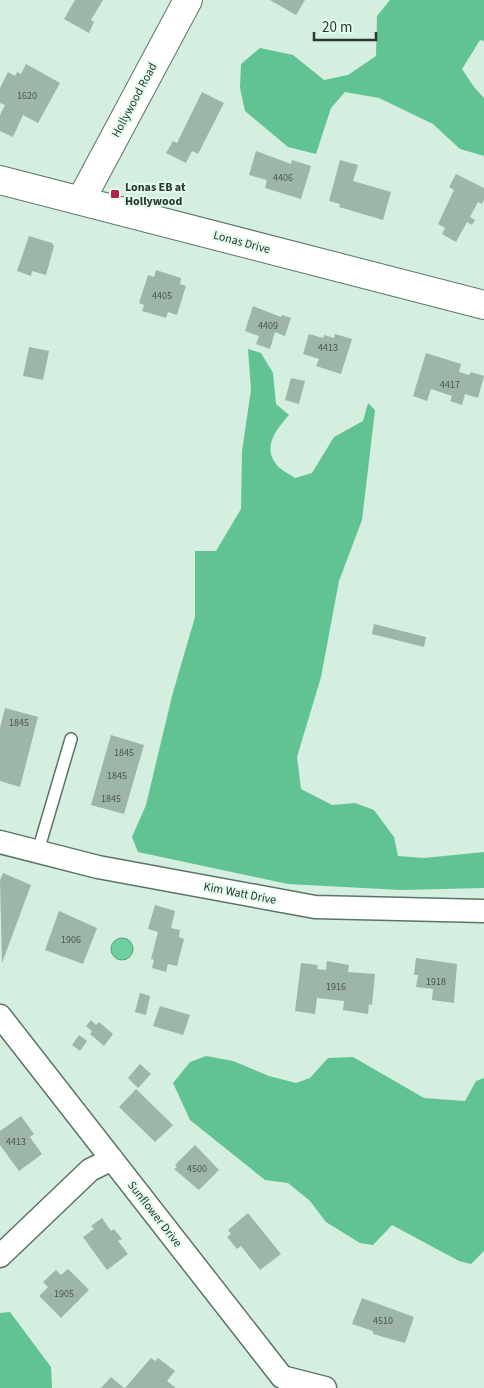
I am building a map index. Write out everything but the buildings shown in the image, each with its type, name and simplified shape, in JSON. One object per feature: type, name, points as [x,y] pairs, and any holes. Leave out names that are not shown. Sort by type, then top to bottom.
[{"type":"street","name":"Hollywood Road","points":[[81,200],[188,0]]},
{"type":"street","name":"Lonas Drive","points":[[0,180],[484,305]]},
{"type":"street","name":"Kim Watt Drive","points":[[0,842],[98,867],[315,907],[484,911]]},
{"type":"street","name":"Sunflower Drive","points":[[0,1016],[282,1377],[326,1388]]},
{"type":"street","points":[[0,1256],[90,1170],[112,1159]]},
{"type":"lane","points":[[38,851],[71,739]]},
{"type":"shaded area","points":[[390,0],[484,0],[484,41],[480,40],[462,69],[484,98],[484,156],[460,149],[433,124],[379,98],[345,92],[331,108],[316,154],[288,147],[245,111],[240,88],[241,64],[260,48],[293,55],[324,80],[348,75],[376,56],[377,16]]},
{"type":"shaded area","points":[[248,349],[261,353],[273,373],[276,404],[289,415],[276,432],[270,451],[278,466],[295,478],[312,473],[334,437],[363,421],[368,403],[375,410],[362,520],[339,581],[321,677],[297,757],[301,789],[332,805],[355,803],[374,810],[394,837],[398,856],[424,858],[484,852],[484,888],[401,890],[288,884],[138,852],[132,837],[146,805],[172,696],[195,617],[195,551],[216,551],[241,509],[242,451],[251,390]]},
{"type":"shaded area","points":[[122,938],[130,941],[133,949],[130,957],[122,960],[114,957],[111,949],[114,941]]},
{"type":"shaded area","points":[[206,1056],[233,1061],[269,1076],[296,1083],[310,1078],[328,1058],[353,1057],[424,1098],[465,1101],[476,1081],[484,1078],[484,1251],[471,1264],[459,1261],[392,1225],[373,1245],[360,1243],[326,1222],[310,1201],[288,1183],[265,1180],[190,1120],[173,1083],[190,1062]]},
{"type":"shaded area","points":[[10,1312],[51,1367],[52,1388],[0,1388],[0,1313]]},
{"type":"place","name":"Lonas EB at Hollywood","points":[[115,194]]}]
